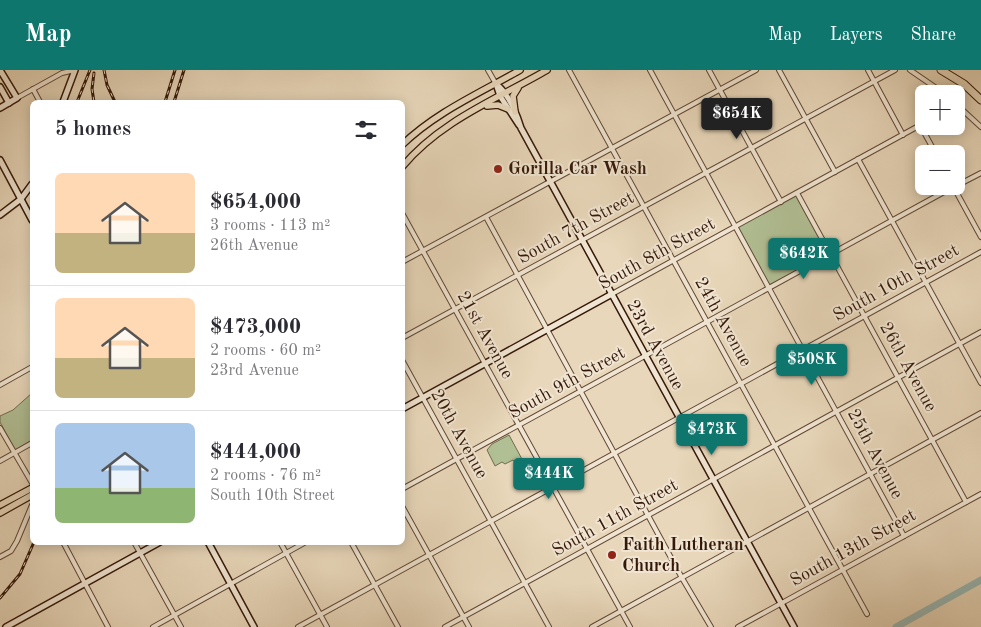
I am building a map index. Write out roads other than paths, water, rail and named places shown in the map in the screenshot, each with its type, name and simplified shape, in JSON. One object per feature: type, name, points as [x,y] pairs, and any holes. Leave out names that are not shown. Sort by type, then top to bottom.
[{"type":"highway","points":[[941,70],[964,84],[981,100]]},
{"type":"main road","points":[[0,70],[17,98],[0,108]]},
{"type":"main road","points":[[64,100],[75,70]]},
{"type":"main road","points":[[405,142],[430,121],[520,70]]},
{"type":"main road","points":[[405,164],[419,148],[439,131],[547,70]]},
{"type":"main road","points":[[515,112],[512,96],[524,83]]},
{"type":"main road","name":"23rd Avenue","points":[[496,84],[515,112],[521,128]]},
{"type":"main road","points":[[0,87],[9,103]]},
{"type":"main road","name":"23rd Avenue","points":[[503,95],[508,109],[521,128],[794,627]]},
{"type":"main road","points":[[478,108],[495,104],[508,109]]},
{"type":"main road","points":[[0,160],[30,216]]},
{"type":"main road","points":[[0,215],[22,199],[30,187]]},
{"type":"main road","name":"South 8th Street","points":[[405,407],[612,294]]},
{"type":"main road","points":[[0,505],[30,489]]},
{"type":"main road","points":[[0,513],[30,496]]},
{"type":"main road","points":[[6,627],[155,545]]},
{"type":"main road","points":[[210,545],[254,627]]},
{"type":"street","points":[[17,98],[62,73],[75,70]]},
{"type":"street","name":"23rd Avenue","points":[[488,70],[496,84]]},
{"type":"street","name":"24th Avenue","points":[[569,70],[867,614]]},
{"type":"street","name":"25th Avenue","points":[[650,70],[904,536]]},
{"type":"street","points":[[709,70],[781,202]]},
{"type":"street","points":[[405,260],[756,70]]},
{"type":"street","points":[[780,70],[835,172]]},
{"type":"street","points":[[868,70],[903,134]]},
{"type":"street","name":"South 7th Street","points":[[405,336],[895,70]]},
{"type":"street","points":[[910,70],[932,85]]},
{"type":"street","points":[[33,89],[39,100]]},
{"type":"street","points":[[965,112],[981,127]]},
{"type":"street","name":"South 8th Street","points":[[612,294],[915,128]]},
{"type":"street","points":[[858,159],[981,383]]},
{"type":"street","name":"South 9th Street","points":[[965,181],[981,173]]},
{"type":"street","name":"26th Avenue","points":[[796,193],[966,502]]},
{"type":"street","name":"South 9th Street","points":[[405,487],[939,195]]},
{"type":"street","points":[[960,195],[981,237]]},
{"type":"street","points":[[486,217],[710,627]]},
{"type":"street","name":"21st Avenue","points":[[405,218],[630,627]]},
{"type":"street","name":"South 10th Street","points":[[298,627],[981,252]]},
{"type":"street","name":"South 11th Street","points":[[445,627],[981,332]]},
{"type":"street","name":"20th Avenue","points":[[405,365],[550,627]]},
{"type":"street","points":[[0,385],[30,369]]},
{"type":"street","points":[[592,627],[981,413]]},
{"type":"street","points":[[0,428],[30,480]]},
{"type":"street","points":[[0,461],[30,444]]},
{"type":"street","name":"South 13th Street","points":[[738,627],[981,494]]},
{"type":"street","points":[[0,557],[11,551],[18,541],[30,510]]},
{"type":"street","points":[[405,511],[469,627]]},
{"type":"street","points":[[65,545],[108,627]]},
{"type":"street","points":[[136,545],[181,627]]},
{"type":"street","points":[[282,545],[327,627]]},
{"type":"street","points":[[153,627],[301,545]]},
{"type":"street","points":[[353,545],[398,627]]},
{"type":"waterway","points":[[896,627],[981,580]]},
{"type":"railway","points":[[78,100],[90,70]]},
{"type":"railway","points":[[104,70],[107,85],[114,100]]},
{"type":"railway","points":[[166,100],[175,70]]},
{"type":"railway","points":[[175,100],[184,70]]},
{"type":"railway","points":[[94,73],[92,89],[94,100]]},
{"type":"railway","points":[[0,598],[20,574],[33,545]]},
{"type":"place","name":"Gorilla Car Wash","points":[[498,169]]},
{"type":"place","name":"Faith Lutheran Church","points":[[612,555]]}]
